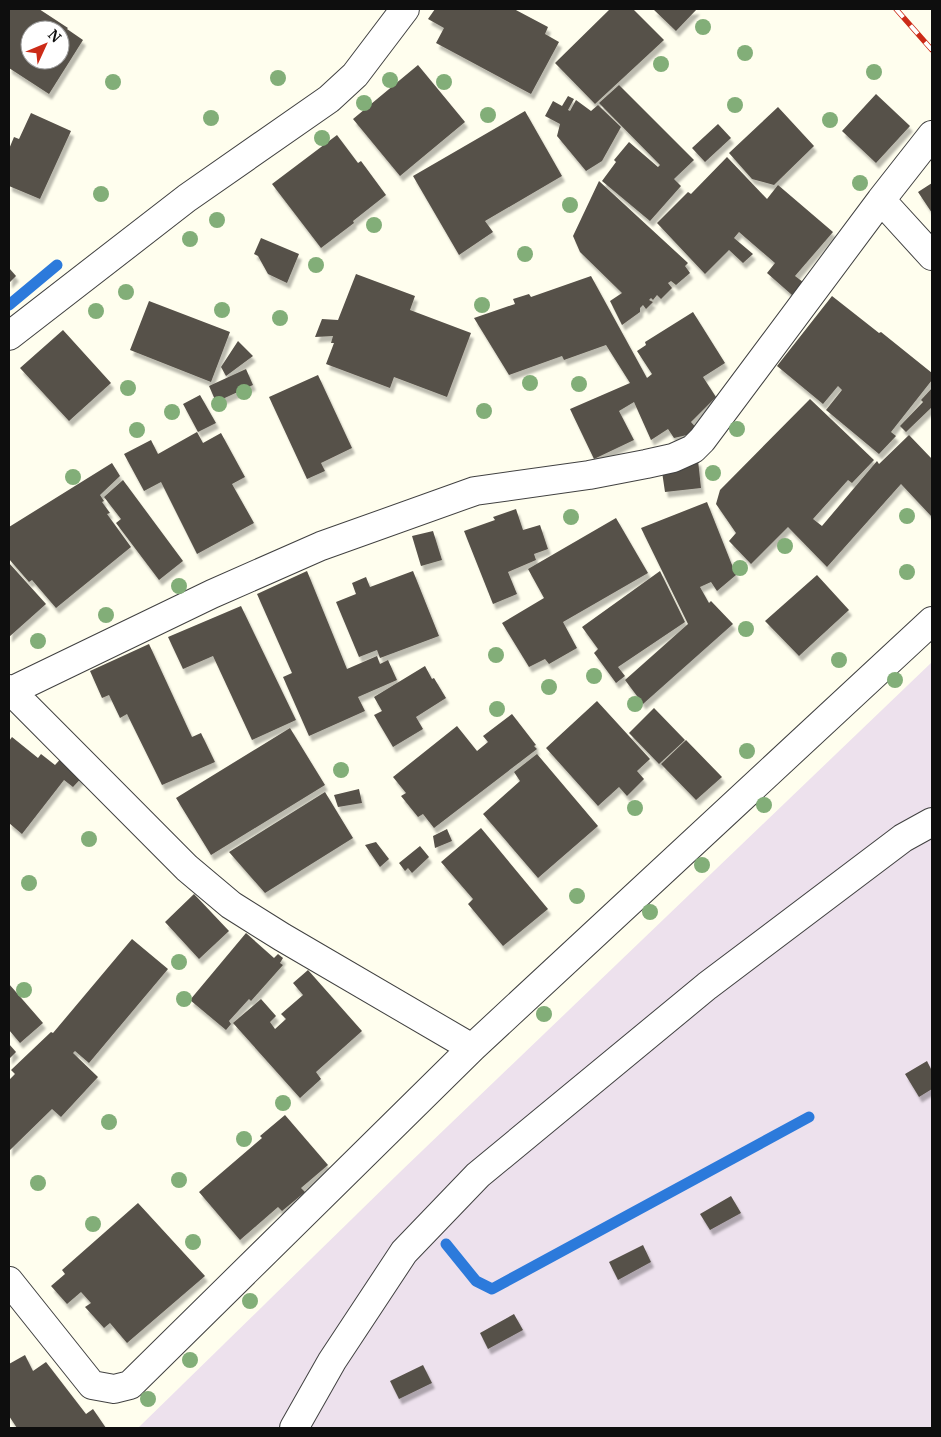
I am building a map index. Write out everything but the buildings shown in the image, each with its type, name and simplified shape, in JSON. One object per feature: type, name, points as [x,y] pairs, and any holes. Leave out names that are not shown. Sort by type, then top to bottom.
[{"type":"street","points":[[9,336],[187,198],[329,99],[355,75],[405,9]]},
{"type":"street","points":[[472,1048],[231,905],[187,868],[10,690],[212,594],[312,550],[475,491],[590,475],[673,458],[693,449],[702,440],[881,200],[932,135]]},
{"type":"street","points":[[881,200],[932,256]]},
{"type":"street","points":[[9,1280],[92,1385],[114,1389],[130,1384],[472,1048],[932,621]]},
{"type":"street","points":[[294,1428],[332,1362],[404,1252],[478,1175],[706,986],[903,838],[932,822]]},
{"type":"shaded area","points":[[932,662],[932,1428],[138,1428],[399,1173]]},
{"type":"waterway","points":[[9,305],[57,265]]},
{"type":"waterway","points":[[446,1244],[476,1281],[492,1289],[809,1117]]},
{"type":"railway","points":[[896,9],[932,50]]}]
